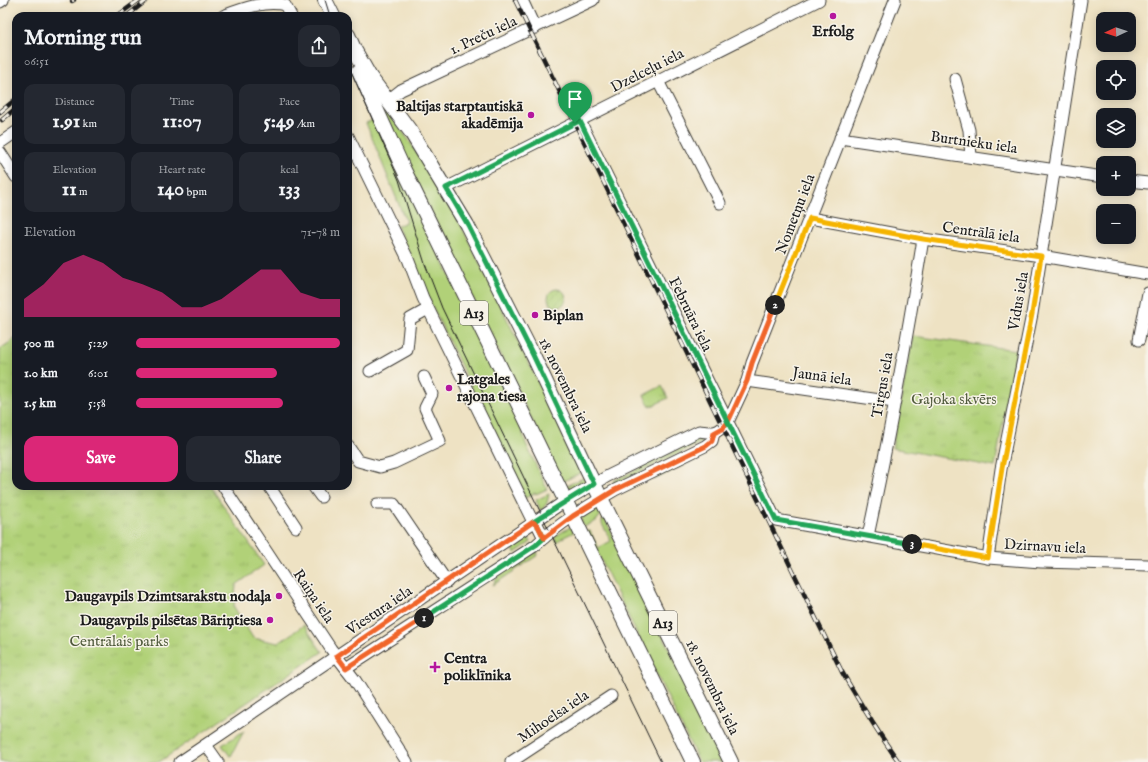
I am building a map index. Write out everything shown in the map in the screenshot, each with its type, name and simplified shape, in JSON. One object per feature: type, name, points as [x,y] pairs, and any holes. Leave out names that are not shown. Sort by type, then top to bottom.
[{"type":"main road","points":[[325,0],[331,12]]},
{"type":"main road","points":[[333,0],[338,12]]},
{"type":"main road","name":"18. novembra iela","points":[[352,43],[370,77],[411,132],[468,225],[731,762]]},
{"type":"main road","name":"A13","points":[[352,56],[402,166],[693,762]]},
{"type":"street","points":[[522,0],[535,28]]},
{"type":"street","name":"1. Preču iela","points":[[387,101],[401,90],[593,0]]},
{"type":"street","name":"Dzelceļu iela","points":[[446,188],[819,0]]},
{"type":"street","name":"Nometņu iela","points":[[601,498],[706,446],[712,441],[714,433],[723,428],[728,422],[747,381],[752,363],[895,0]]},
{"type":"street","name":"Vidus iela","points":[[988,558],[1002,468],[1032,314],[1081,0]]},
{"type":"street","points":[[234,12],[267,2],[280,3],[285,6],[289,12]]},
{"type":"street","points":[[955,79],[969,130],[972,157]]},
{"type":"street","points":[[658,81],[720,203]]},
{"type":"street","name":"Februāra iela","points":[[580,121],[776,520]]},
{"type":"street","points":[[0,143],[12,135]]},
{"type":"street","name":"Burtnieku iela","points":[[840,138],[1096,176]]},
{"type":"street","points":[[352,144],[408,259],[428,309],[533,522],[538,526],[544,538]]},
{"type":"street","points":[[0,152],[12,171]]},
{"type":"street","points":[[1136,182],[1148,184]]},
{"type":"street","name":"Centrālā iela","points":[[810,218],[923,239],[1041,256],[1148,274]]},
{"type":"street","name":"Tirgus iela","points":[[868,536],[888,442],[923,239]]},
{"type":"street","points":[[1140,340],[1148,293]]},
{"type":"street","points":[[370,371],[407,350],[410,319],[428,309]]},
{"type":"street","points":[[352,452],[358,461],[380,467],[394,463],[440,441],[425,408],[432,394],[424,377]]},
{"type":"street","name":"Jaunā iela","points":[[747,381],[894,402]]},
{"type":"street","points":[[594,484],[699,431],[714,433]]},
{"type":"street","name":"Viestura iela","points":[[180,762],[447,582],[533,522],[594,484]]},
{"type":"street","name":"Raiņa iela","points":[[226,490],[346,668],[407,762]]},
{"type":"street","points":[[272,490],[296,527]]},
{"type":"street","points":[[316,490],[321,497]]},
{"type":"street","name":"Viestura iela","points":[[346,668],[536,545],[573,516],[601,498]]},
{"type":"street","points":[[377,504],[394,504],[447,582]]},
{"type":"street","name":"Dzirnavu iela","points":[[776,520],[988,558],[1040,562],[1148,565]]},
{"type":"street","name":"Mihoelsa iela","points":[[511,762],[611,696]]},
{"type":"street","points":[[206,745],[215,761]]},
{"type":"green space","points":[[388,112],[408,139],[460,223],[582,472],[562,482],[419,187],[391,125],[384,115]]},
{"type":"green space","points":[[375,119],[519,421],[526,444],[547,489],[536,494],[535,493],[525,498],[434,310],[397,226],[406,222],[366,123]]},
{"type":"green space","points":[[557,289],[563,292],[566,298],[563,304],[557,307],[551,304],[548,298],[551,292]]},
{"type":"green space","name":"Gajoka skvērs","points":[[913,336],[1016,350],[995,467],[892,448]]},
{"type":"green space","name":"Centrālais parks","points":[[12,341],[12,490],[213,490],[264,565],[236,585],[234,607],[253,638],[278,643],[304,625],[322,652],[159,762],[0,762],[0,349]]},
{"type":"green space","points":[[662,386],[668,398],[650,407],[644,395]]},
{"type":"green space","points":[[701,438],[703,439],[702,442],[615,484],[613,481]]},
{"type":"green space","points":[[691,459],[692,461],[654,480],[653,478]]},
{"type":"green space","points":[[585,477],[585,483],[567,492],[564,487]]},
{"type":"green space","points":[[549,494],[547,503],[541,511],[536,500]]},
{"type":"green space","points":[[598,508],[602,513],[597,520],[584,527],[581,521],[582,517]]},
{"type":"green space","points":[[604,517],[725,762],[699,762],[587,531],[590,531],[598,548],[611,541],[602,524]]},
{"type":"green space","points":[[570,527],[574,532],[557,542],[554,537]]},
{"type":"green space","points":[[525,533],[531,542],[515,553],[511,544]]},
{"type":"green space","points":[[537,551],[538,555],[493,585],[498,576]]},
{"type":"green space","points":[[244,731],[231,756],[230,756],[222,745]]},
{"type":"tram line","points":[[325,0],[329,12]]},
{"type":"tram line","points":[[352,73],[399,180],[425,264],[442,308],[661,762]]},
{"type":"railway","points":[[122,12],[139,0]]},
{"type":"railway","points":[[132,12],[147,0]]},
{"type":"railway","points":[[515,0],[842,672],[869,718],[899,762]]},
{"type":"railway","points":[[0,112],[12,102]]},
{"type":"railway","points":[[2,120],[12,111]]},
{"type":"place","name":"Erfolg","points":[[833,16]]},
{"type":"place","name":"Baltijas starptautiskā akadēmija","points":[[531,115]]},
{"type":"place","name":"Biplan","points":[[535,315]]},
{"type":"place","name":"Latgales rajona tiesa","points":[[449,388]]},
{"type":"place","name":"Daugavpils Dzimtsarakstu nodaļa","points":[[279,596]]},
{"type":"place","name":"Daugavpils pilsētas Bāriņtiesa","points":[[270,620]]},
{"type":"place","name":"Centra poliklīnika","points":[[435,667]]},
{"type":"route","points":[[575,123],[446,188],[468,225],[533,355],[594,484],[533,522],[538,526],[544,538],[536,545],[346,668],[337,656],[533,522],[538,526],[544,538],[573,516],[615,490],[706,446],[712,441],[714,433],[723,428],[728,422],[747,381],[752,363],[810,218],[923,239],[1041,256],[1032,314],[1002,468],[988,558],[776,520],[728,422],[707,381],[580,121],[575,123]]}]
